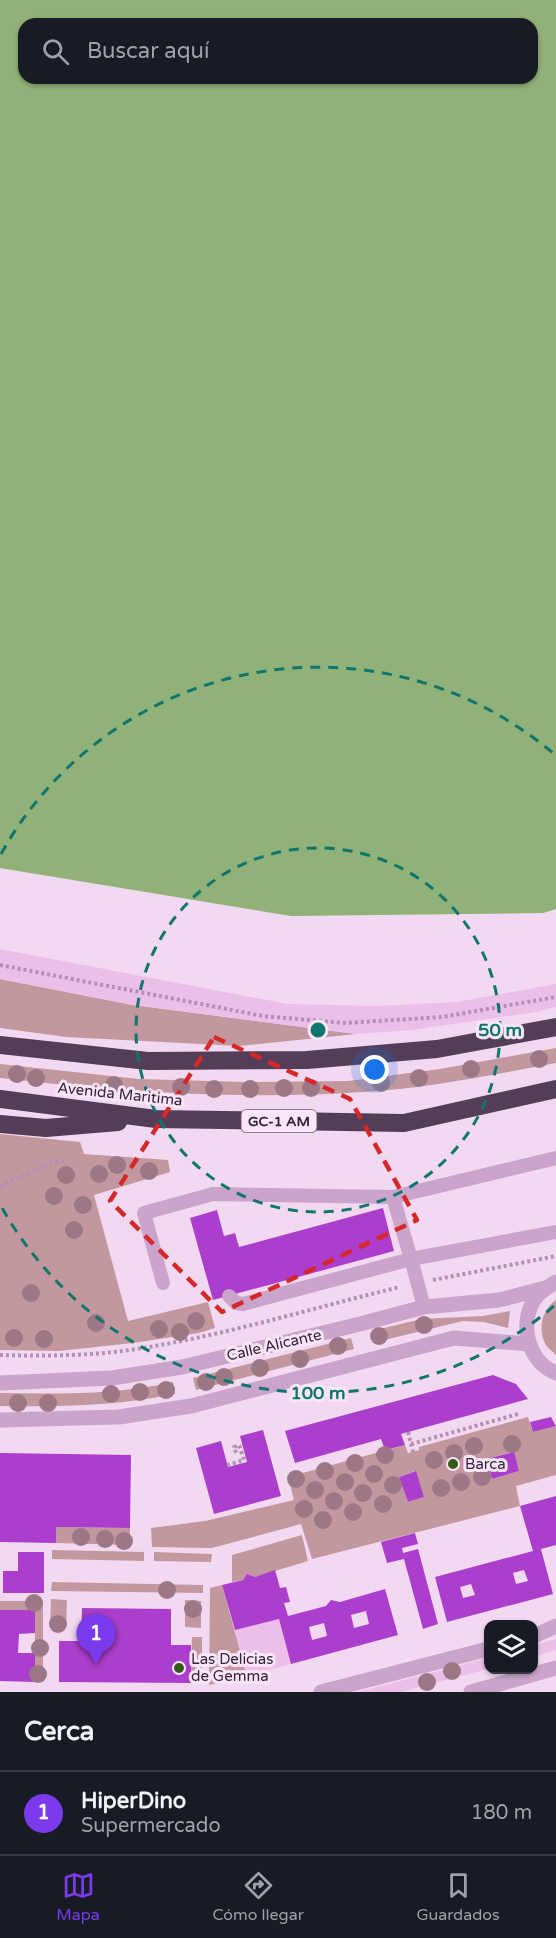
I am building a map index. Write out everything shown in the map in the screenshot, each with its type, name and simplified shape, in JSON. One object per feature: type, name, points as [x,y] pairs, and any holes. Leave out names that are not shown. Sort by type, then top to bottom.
[{"type":"highway","points":[[0,1045],[148,1061],[307,1060],[437,1049],[556,1027]]},
{"type":"highway","name":"Avenida Maritima","points":[[0,1099],[156,1119],[404,1123],[556,1089]]},
{"type":"highway","points":[[0,1124],[46,1128],[156,1119]]},
{"type":"street","name":"Calle Alicante","points":[[0,1383],[112,1378],[182,1367],[424,1307],[499,1300],[550,1285]]},
{"type":"street","points":[[550,1285],[534,1299],[528,1314],[526,1329],[529,1344],[537,1359],[554,1375]]},
{"type":"street","points":[[0,1420],[119,1417],[191,1406],[454,1338],[529,1344]]},
{"type":"street","points":[[538,1634],[556,1626]]},
{"type":"street","points":[[321,1692],[484,1650]]},
{"type":"street","points":[[471,1692],[556,1668]]},
{"type":"lane","points":[[163,1283],[144,1213],[213,1194],[393,1197],[556,1158]]},
{"type":"lane","points":[[393,1197],[424,1307]]},
{"type":"lane","points":[[229,1296],[236,1303],[243,1304],[411,1259],[556,1232]]},
{"type":"path","points":[[0,965],[263,1016],[345,1023],[442,1017],[556,997]]},
{"type":"path","points":[[0,1186],[52,1163],[66,1160]]},
{"type":"path","points":[[411,1444],[518,1414]]},
{"type":"path","points":[[408,1432],[413,1452]]},
{"type":"path","points":[[227,1465],[244,1460],[239,1445],[234,1447],[237,1455]]},
{"type":"highlighted area","points":[[214,1037],[350,1099],[417,1220],[222,1312],[110,1201]]},
{"type":"shaded area","points":[[0,0],[556,0],[556,909],[543,913],[291,916],[0,868]]},
{"type":"shaded area","points":[[0,949],[288,1004],[378,1006],[457,1002],[556,984],[556,1007],[412,1030],[356,1034],[133,1005],[0,979]]},
{"type":"shaded area","points":[[0,979],[133,1005],[356,1034],[239,1046],[66,1037],[0,1028]]},
{"type":"shaded area","points":[[556,1048],[556,1063],[436,1084],[363,1092],[227,1095],[136,1091],[0,1078],[0,1064],[139,1079],[246,1082],[348,1081],[440,1069]]},
{"type":"shaded area","points":[[0,1134],[80,1142],[84,1154],[168,1160],[170,1172],[94,1195],[128,1321],[208,1302],[215,1328],[199,1333],[133,1343],[59,1351],[0,1350]]},
{"type":"shaded area","points":[[556,1300],[556,1355],[543,1339],[542,1320],[547,1309]]},
{"type":"shaded area","points":[[510,1311],[508,1328],[484,1322],[463,1321],[376,1342],[372,1331],[421,1319],[483,1316]]},
{"type":"shaded area","points":[[351,1338],[354,1349],[196,1390],[193,1378]]},
{"type":"shaded area","points":[[173,1382],[175,1394],[153,1398],[66,1406],[0,1406],[0,1393],[109,1391]]},
{"type":"shaded area","points":[[528,1417],[533,1432],[556,1426],[556,1475],[516,1486],[520,1506],[312,1559],[301,1524],[212,1548],[152,1547],[151,1528],[205,1521],[294,1500],[288,1477],[405,1445],[408,1453],[419,1450],[419,1447]],"holes":[[[513,1452],[519,1471],[492,1479],[486,1459]],[[415,1471],[424,1497],[408,1502],[399,1477]]]},
{"type":"shaded area","points":[[56,1527],[130,1528],[130,1545],[56,1543]]},
{"type":"shaded area","points":[[302,1535],[308,1561],[255,1577],[247,1574],[243,1580],[232,1582],[232,1555]]},
{"type":"shaded area","points":[[52,1550],[144,1552],[144,1561],[52,1559]]},
{"type":"shaded area","points":[[154,1552],[212,1554],[211,1562],[154,1561]]},
{"type":"shaded area","points":[[52,1582],[203,1585],[203,1593],[51,1591]]},
{"type":"shaded area","points":[[222,1585],[247,1676],[209,1685],[210,1588]]},
{"type":"shaded area","points":[[51,1599],[67,1600],[66,1628],[50,1628]]},
{"type":"shaded area","points":[[185,1600],[201,1601],[201,1628],[185,1627]]},
{"type":"shaded area","points":[[0,1601],[43,1601],[43,1682],[35,1682],[35,1610],[0,1610]]},
{"type":"shaded area","points":[[279,1619],[291,1664],[247,1676],[235,1630]]},
{"type":"shaded area","points":[[192,1637],[202,1637],[202,1673],[191,1673]]},
{"type":"shaded area","points":[[556,1639],[556,1650],[539,1655],[538,1644]]},
{"type":"shaded area","points":[[484,1659],[484,1670],[401,1692],[358,1692]]},
{"type":"building","points":[[383,1208],[394,1251],[213,1300],[190,1218],[217,1210],[224,1236],[235,1233],[239,1247]]},
{"type":"building","points":[[493,1375],[516,1384],[528,1399],[401,1434],[405,1445],[385,1450],[381,1439],[295,1463],[285,1431]]},
{"type":"building","points":[[551,1417],[556,1426],[533,1432],[530,1422]]},
{"type":"building","points":[[263,1430],[281,1496],[214,1514],[196,1448],[221,1441],[228,1467],[247,1462],[240,1436]]},
{"type":"building","points":[[514,1452],[519,1471],[492,1479],[486,1459]]},
{"type":"building","points":[[0,1453],[131,1455],[130,1528],[56,1527],[56,1543],[0,1542]]},
{"type":"building","points":[[416,1471],[424,1497],[408,1502],[399,1477]]},
{"type":"building","points":[[556,1496],[556,1545],[541,1549],[553,1594],[447,1622],[435,1577],[533,1551],[520,1506]],"holes":[[[524,1570],[528,1581],[516,1584],[513,1573]],[[471,1584],[475,1595],[463,1598],[460,1587]]]},
{"type":"building","points":[[415,1533],[418,1544],[402,1548],[403,1553],[418,1549],[438,1624],[423,1629],[404,1559],[387,1563],[381,1542]]},
{"type":"building","points":[[18,1552],[44,1552],[44,1593],[3,1593],[3,1571],[18,1571]]},
{"type":"building","points":[[275,1570],[280,1588],[286,1587],[290,1602],[284,1603],[288,1616],[326,1606],[331,1600],[340,1602],[385,1589],[398,1635],[291,1664],[279,1619],[235,1630],[222,1585],[243,1580],[247,1574],[255,1577]],"holes":[[[366,1611],[369,1624],[354,1628],[351,1615]],[[324,1623],[327,1636],[312,1640],[309,1627]]]},
{"type":"building","points":[[82,1608],[171,1609],[171,1645],[191,1645],[191,1683],[59,1682],[59,1641],[81,1641]]},
{"type":"building","points":[[0,1610],[35,1610],[35,1633],[19,1634],[18,1653],[35,1653],[35,1682],[0,1681]]},
{"type":"place","name":"Barca","points":[[453,1464]]},
{"type":"place","name":"HiperDino","points":[[96,1664]]},
{"type":"place","name":"Las Delicias de Gemma","points":[[179,1668]]}]
